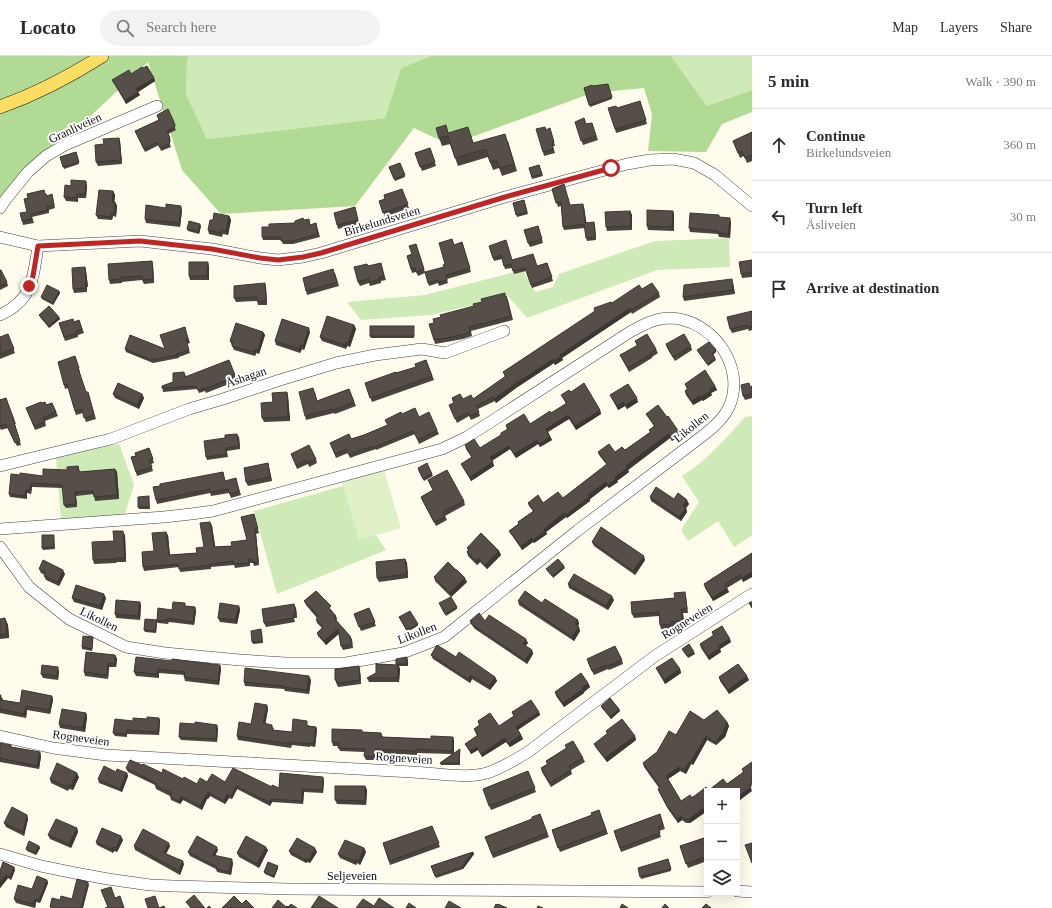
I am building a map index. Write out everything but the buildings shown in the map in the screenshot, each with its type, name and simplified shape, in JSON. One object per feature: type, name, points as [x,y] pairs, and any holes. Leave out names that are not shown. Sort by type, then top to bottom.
[{"type":"main road","points":[[0,107],[45,89],[102,56]]},
{"type":"street","name":"Granliveien","points":[[0,208],[28,172],[46,156],[65,145],[157,106]]},
{"type":"street","name":"Birkelundsveien","points":[[0,237],[38,246],[140,241],[212,249],[260,258],[278,260],[291,259],[321,253],[520,193],[627,164],[650,160],[674,159],[694,163],[715,175],[752,206]]},
{"type":"street","points":[[0,315],[18,305],[25,296],[33,276],[38,246]]},
{"type":"street","name":"Likollen","points":[[0,529],[164,517],[213,511],[442,449],[467,437],[630,332],[651,321],[659,319],[680,319],[697,324],[705,329],[722,347],[729,361],[732,372],[734,391],[732,401],[723,417],[710,430],[577,531],[444,637],[404,653],[346,662],[286,663],[126,647],[69,619],[29,587],[0,547]]},
{"type":"street","name":"Åshagan","points":[[0,466],[111,440],[189,409],[336,363],[375,355],[422,349],[445,353],[504,331]]},
{"type":"street","name":"Rogneveien","points":[[0,736],[53,748],[106,755],[476,775],[486,773],[506,765],[528,752],[655,656],[752,594]]},
{"type":"street","name":"Seljeveien","points":[[0,854],[41,866],[108,879],[150,885],[288,889],[704,892]]},
{"type":"street","points":[[740,892],[752,892]]},
{"type":"green space","points":[[0,56],[90,56],[81,62],[96,56],[189,56],[187,59],[186,94],[207,139],[385,118],[401,68],[431,56],[671,56],[707,106],[752,90],[752,112],[722,124],[706,152],[648,151],[652,114],[644,88],[592,93],[450,145],[414,128],[355,206],[221,214],[182,170],[148,62],[0,201]]},
{"type":"green space","points":[[189,56],[431,56],[401,68],[385,118],[207,139],[186,94],[187,58]]},
{"type":"green space","points":[[671,56],[752,56],[752,90],[707,106]]},
{"type":"green space","points":[[729,238],[730,267],[657,270],[527,318],[509,297],[430,315],[361,320],[347,302],[425,295],[523,270],[535,292],[553,287],[559,274],[655,241]]},
{"type":"green space","points":[[752,416],[752,535],[734,547],[718,521],[688,541],[681,530],[699,502],[682,476],[708,456],[745,417]]},
{"type":"green space","points":[[119,444],[134,485],[123,520],[61,522],[56,457]]},
{"type":"green space","points":[[384,470],[401,528],[359,540],[342,482]]},
{"type":"green space","points":[[343,486],[386,550],[277,594],[254,511]]},
{"type":"route","points":[[29,286],[33,276],[38,246],[140,241],[212,249],[260,258],[278,260],[291,259],[321,253],[505,197],[611,168]]}]
